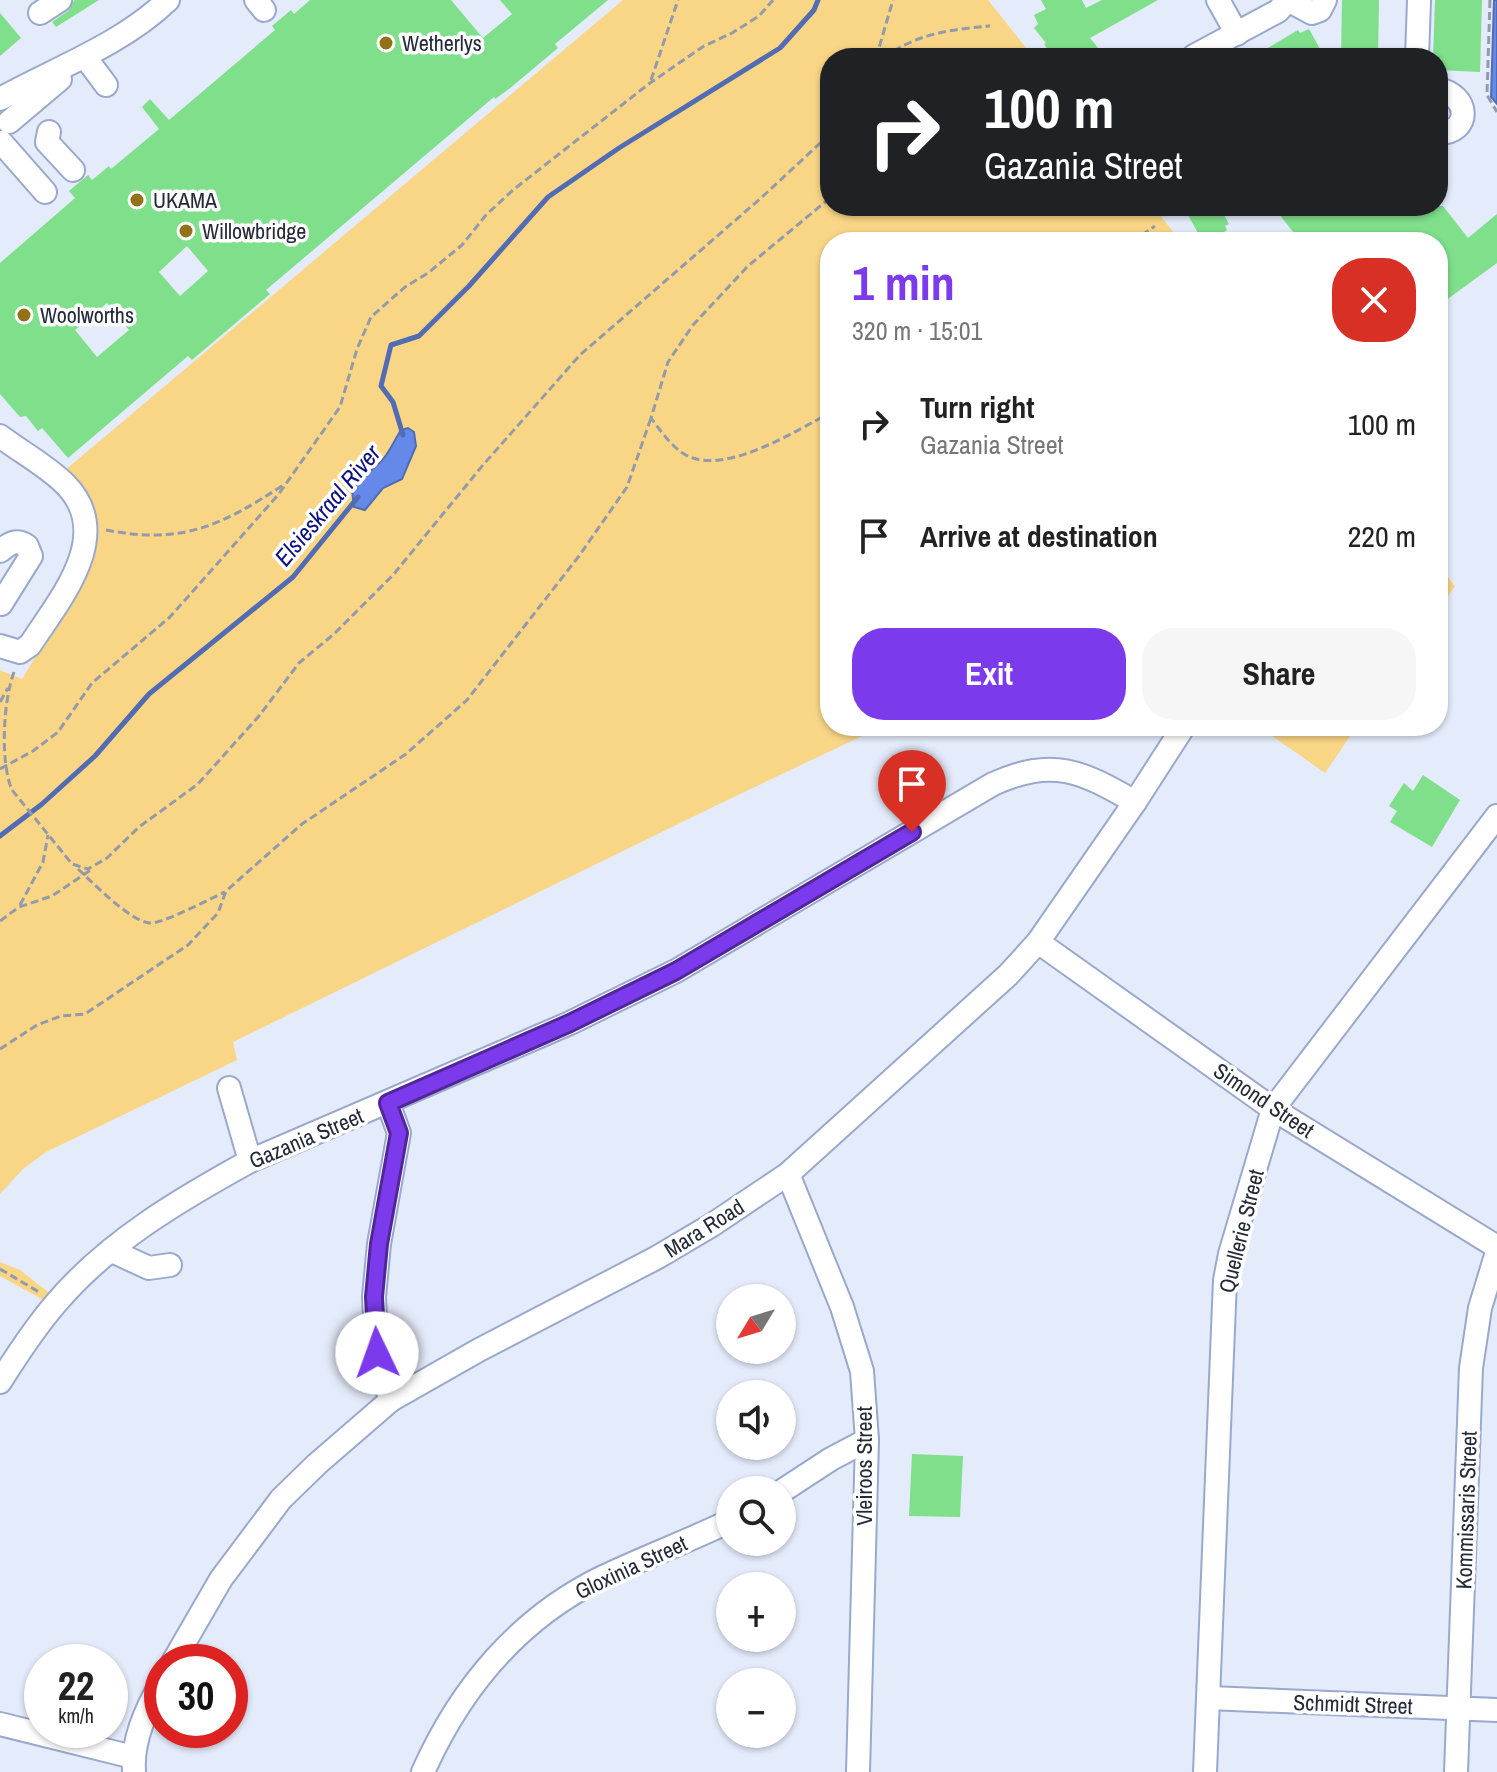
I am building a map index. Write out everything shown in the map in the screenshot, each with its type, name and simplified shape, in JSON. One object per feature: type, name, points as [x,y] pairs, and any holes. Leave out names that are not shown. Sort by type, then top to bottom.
[{"type":"street","points":[[40,13],[60,0]]},
{"type":"street","points":[[0,99],[81,59],[168,0]]},
{"type":"street","points":[[1218,0],[1237,34]]},
{"type":"street","points":[[1210,48],[1278,11],[1288,0],[1312,13],[1320,10],[1325,0]]},
{"type":"street","points":[[1417,48],[1419,0]]},
{"type":"street","points":[[81,59],[106,85]]},
{"type":"street","points":[[45,192],[3,128],[81,59]]},
{"type":"street","points":[[1448,92],[1460,100],[1463,114],[1457,127],[1448,131]]},
{"type":"street","points":[[49,132],[47,142],[73,170]]},
{"type":"street","points":[[0,436],[63,482],[79,503],[86,526],[86,543],[75,575],[30,645],[20,652],[0,646]]},
{"type":"street","points":[[0,551],[17,542],[27,546],[31,556],[1,604]]},
{"type":"street","name":"Mara Road","points":[[183,1644],[221,1579],[281,1499],[391,1400],[479,1350],[656,1258],[788,1174],[1008,975],[1038,942],[1178,736]]},
{"type":"street","name":"Gazania Street","points":[[0,1382],[56,1302],[112,1251],[139,1228],[208,1183],[250,1161],[570,1023],[676,971],[1012,775],[1035,769],[1076,772],[1103,783],[1135,802]]},
{"type":"street","name":"Quellerie Street","points":[[1205,1772],[1225,1280],[1273,1109],[1497,816]]},
{"type":"street","name":"Simond Street","points":[[1038,942],[1273,1109],[1497,1250]]},
{"type":"street","points":[[229,1088],[250,1161]]},
{"type":"street","points":[[388,1103],[399,1133],[379,1244],[374,1297],[377,1360],[391,1400]]},
{"type":"street","name":"Vleiroos Street","points":[[788,1174],[856,1347],[862,1371],[867,1440],[858,1772]]},
{"type":"street","name":"Kommissaris Street","points":[[1456,1772],[1471,1368],[1480,1308],[1497,1250]]},
{"type":"street","points":[[112,1251],[149,1268],[170,1265]]},
{"type":"street","points":[[796,1482],[867,1440]]},
{"type":"street","name":"Gloxinia Street","points":[[423,1772],[471,1685],[525,1628],[568,1597],[600,1579],[716,1527]]},
{"type":"street","name":"Schmidt Street","points":[[1209,1698],[1497,1710]]},
{"type":"street","points":[[0,1724],[134,1765],[144,1727]]},
{"type":"path","points":[[650,83],[678,0]]},
{"type":"path","points":[[2,768],[33,751],[58,732],[92,683],[170,617],[289,482],[340,407],[357,349],[371,317],[405,287],[462,245],[506,195],[650,83],[704,46],[759,16],[773,0]]},
{"type":"path","points":[[879,48],[893,0]]},
{"type":"path","points":[[1490,0],[1487,95],[1497,112]]},
{"type":"path","points":[[899,48],[954,29],[990,26]]},
{"type":"path","points":[[0,921],[19,907],[52,896],[84,875],[131,834],[198,784],[259,716],[299,663],[334,634],[393,575],[483,465],[580,355],[820,143]]},
{"type":"path","points":[[0,778],[72,864],[130,913],[148,923],[161,921],[226,891],[302,824],[406,754],[467,700],[579,556],[627,487],[668,362],[693,325],[748,266],[820,206]]},
{"type":"path","points":[[1146,232],[1155,226]]},
{"type":"path","points":[[651,418],[667,438],[689,457],[712,462],[745,455],[820,418]]},
{"type":"path","points":[[86,526],[146,535],[173,535],[199,530],[223,522],[289,482]]},
{"type":"path","points":[[0,702],[30,645]]},
{"type":"path","points":[[10,685],[2,768],[11,788]]},
{"type":"path","points":[[19,907],[43,862],[49,840],[46,832]]},
{"type":"path","points":[[72,864],[88,869],[101,862]]},
{"type":"path","points":[[0,1049],[37,1025],[61,1016],[85,1014],[188,945],[218,913],[226,891]]},
{"type":"path","points":[[0,1269],[56,1302]]},
{"type":"shaded area","points":[[623,0],[988,0],[1026,48],[820,48],[820,216],[1161,216],[1173,232],[820,232],[820,736],[862,736],[233,1042],[237,1060],[46,1152],[23,1169],[0,1194],[0,670],[22,679],[86,573],[95,549],[95,525],[64,471]]},
{"type":"shaded area","points":[[1448,577],[1455,586],[1448,596]]},
{"type":"shaded area","points":[[1272,736],[1350,736],[1325,773]]},
{"type":"shaded area","points":[[0,1262],[20,1270],[52,1295],[47,1302],[0,1276]]},
{"type":"water","points":[[1494,0],[1497,0],[1497,104],[1491,97]]},
{"type":"water","points":[[408,428],[414,432],[416,446],[402,479],[383,488],[365,510],[354,507],[351,481],[379,464],[401,430]]},
{"type":"building","points":[[74,0],[99,0],[56,27],[52,22],[68,11]]},
{"type":"building","name":"Willowbridge","points":[[310,0],[451,0],[483,38],[512,14],[500,0],[608,0],[555,44],[558,48],[509,89],[494,97],[266,290],[270,294],[192,360],[188,356],[68,458],[42,428],[38,431],[26,416],[20,417],[0,394],[0,263],[75,198],[69,191],[88,175],[92,180],[109,166],[111,169],[159,129],[142,107],[150,99],[169,120],[275,30],[272,26],[291,10],[294,14]],"holes":[[[187,246],[208,271],[180,296],[159,272]],[[107,303],[129,330],[97,357],[75,330]]]},
{"type":"building","points":[[1041,0],[1082,0],[1086,8],[1102,0],[1158,0],[1090,38],[1098,48],[1047,48],[1034,28],[1038,24],[1034,15],[1046,9]]},
{"type":"building","points":[[1342,0],[1379,0],[1378,48],[1341,48]]},
{"type":"building","points":[[1435,0],[1482,0],[1480,72],[1448,70],[1448,48],[1433,48]]},
{"type":"building","points":[[0,13],[21,38],[0,56]]},
{"type":"building","points":[[1309,29],[1319,48],[1268,48],[1298,30],[1300,33]]},
{"type":"building","points":[[1448,212],[1468,238],[1497,214],[1497,263],[1448,299],[1448,232],[1293,232],[1281,216],[1448,216]]},
{"type":"building","points":[[1189,216],[1225,216],[1229,224],[1224,232],[1197,232]]},
{"type":"building","points":[[1423,775],[1460,800],[1432,847],[1390,822],[1397,811],[1389,806],[1404,783],[1413,791]]},
{"type":"building","points":[[912,1454],[963,1456],[960,1517],[909,1516]]},
{"type":"waterway","name":"Elsieskraal River","points":[[403,435],[393,402],[381,386],[391,345],[419,336],[469,286],[548,197],[619,148],[780,48],[814,10],[818,0]]},
{"type":"waterway","name":"Elsieskraal River","points":[[0,836],[42,804],[95,756],[149,694],[293,577],[358,497]]},
{"type":"place","name":"Wetherlys","points":[[386,43]]},
{"type":"place","name":"UKAMA","points":[[137,200]]},
{"type":"place","name":"Willowbridge","points":[[186,231]]},
{"type":"place","name":"Woolworths","points":[[24,315]]},
{"type":"route","points":[[377,1353],[374,1297],[379,1244],[399,1133],[388,1103],[570,1023],[676,971],[912,832]]}]
